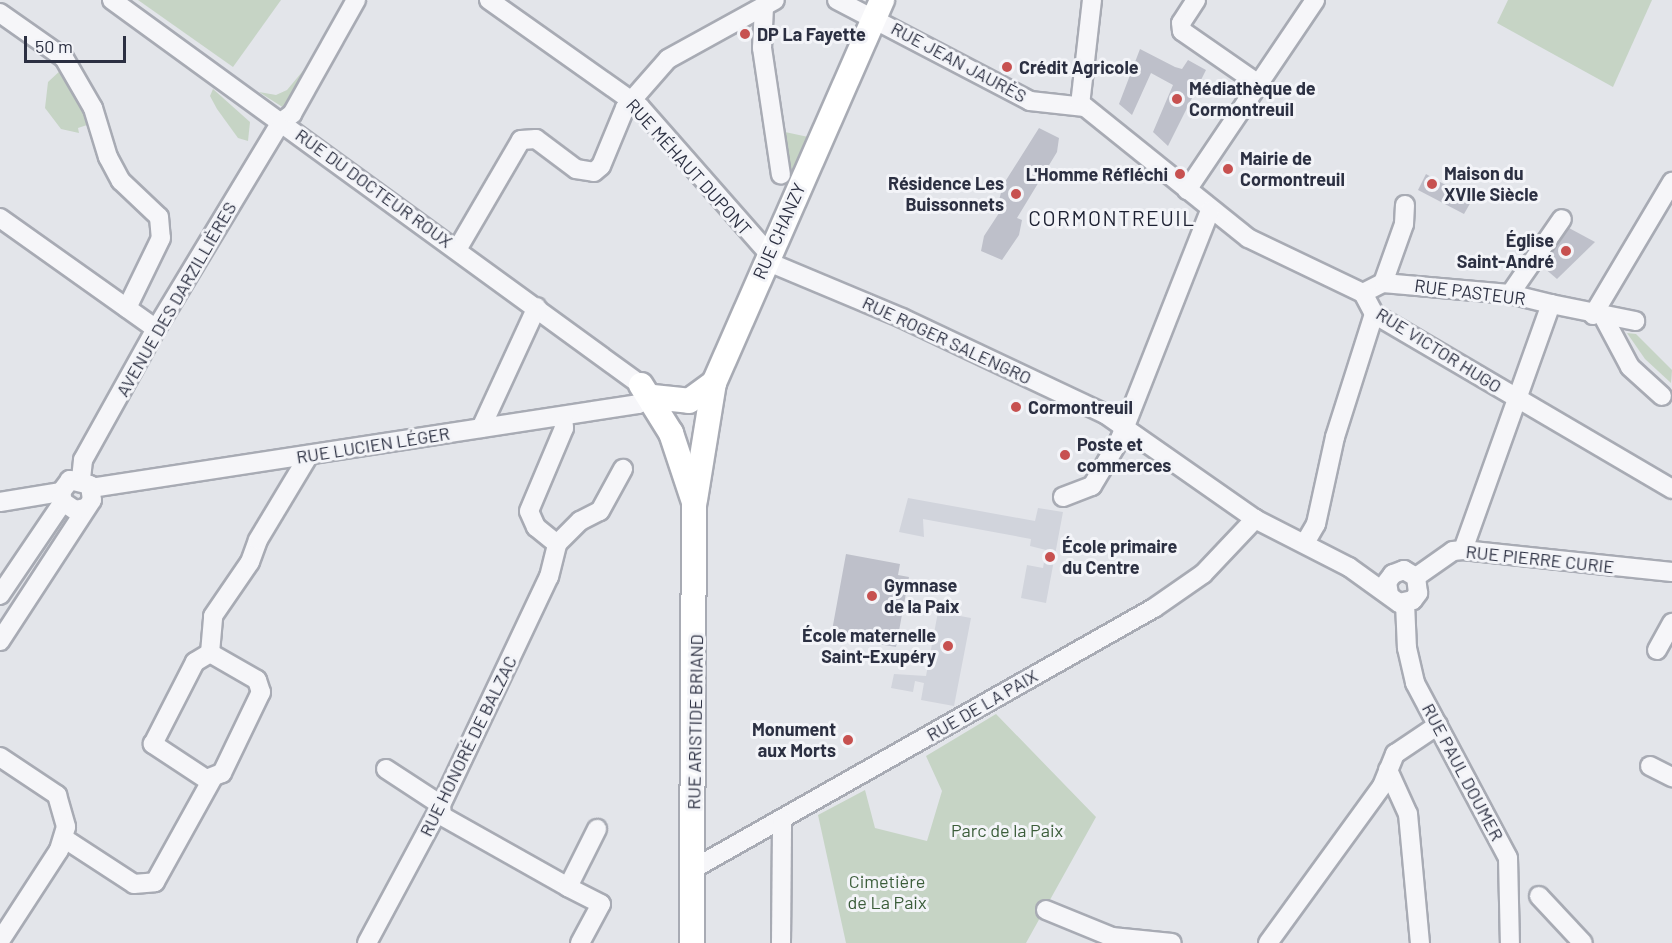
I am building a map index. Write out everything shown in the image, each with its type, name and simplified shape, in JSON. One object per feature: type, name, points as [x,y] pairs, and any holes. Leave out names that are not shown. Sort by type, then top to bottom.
[{"type":"main road","name":"RUE CHANZY","points":[[714,378],[878,9]]},
{"type":"main road","points":[[642,387],[684,386],[699,380],[714,378],[696,423],[693,474]]},
{"type":"main road","points":[[642,387],[679,414],[696,423]]},
{"type":"main road","points":[[642,387],[693,474]]},
{"type":"main road","name":"RUE ARISTIDE BRIAND","points":[[692,943],[693,474]]},
{"type":"street","name":"RUE DU DOCTEUR ROUX","points":[[112,0],[458,248],[642,387]]},
{"type":"street","name":"AVENUE DES DARZILLIÈRES","points":[[86,484],[83,460],[156,329],[281,122],[292,114],[356,0]]},
{"type":"street","name":"RUE MÉHAUT DUPONT","points":[[489,0],[632,100],[767,258]]},
{"type":"street","name":"RUE JEAN JAURÈS","points":[[837,0],[878,9],[1030,101],[1080,105]]},
{"type":"street","points":[[1080,105],[1092,0]]},
{"type":"street","points":[[1196,0],[1181,23],[1182,31],[1260,85]]},
{"type":"street","points":[[1187,190],[1260,85],[1315,0]]},
{"type":"street","points":[[458,248],[521,141],[536,139],[576,169],[594,172],[632,100],[668,59],[770,4]]},
{"type":"street","points":[[770,4],[761,41],[781,175]]},
{"type":"street","points":[[0,13],[64,58],[93,108],[108,157],[121,181],[159,217],[158,246],[127,308]]},
{"type":"street","name":"RUE VICTOR HUGO","points":[[1080,105],[1210,211],[1248,238],[1363,293],[1374,314],[1672,489]]},
{"type":"street","points":[[1598,316],[1672,182]]},
{"type":"street","points":[[1363,293],[1383,283],[1404,225],[1405,205]]},
{"type":"street","points":[[1063,497],[1092,486],[1125,426],[1210,211]]},
{"type":"street","points":[[0,218],[156,329]]},
{"type":"street","points":[[1510,294],[1523,272],[1562,219]]},
{"type":"street","name":"RUE ROGER SALENGRO","points":[[767,258],[902,318],[1125,426]]},
{"type":"street","name":"RUE PASTEUR","points":[[1383,283],[1510,294],[1551,304],[1463,550]]},
{"type":"street","points":[[1551,304],[1598,316],[1635,321]]},
{"type":"street","points":[[481,428],[537,307]]},
{"type":"street","points":[[1305,543],[1316,524],[1335,437],[1374,314]]},
{"type":"street","points":[[1598,316],[1630,367],[1662,396]]},
{"type":"street","name":"RUE LUCIEN LÉGER","points":[[62,497],[70,480],[86,484],[309,455],[562,416],[642,387]]},
{"type":"street","points":[[562,416],[564,428],[529,511],[536,527],[556,544],[580,521],[600,511],[623,469]]},
{"type":"street","points":[[1125,426],[1256,519],[1349,567],[1389,595],[1406,603],[1418,593],[1416,577],[1404,570],[1391,576],[1349,567]]},
{"type":"street","points":[[210,653],[213,616],[250,562],[309,455]]},
{"type":"street","points":[[0,641],[92,500],[86,484]]},
{"type":"street","points":[[0,595],[50,521],[62,497]]},
{"type":"street","name":"RUE LUCIEN LÉGER","points":[[0,502],[26,498],[62,497],[75,510],[85,508]]},
{"type":"street","points":[[26,498],[44,508],[50,521],[66,539]]},
{"type":"street","name":"RUE DE LA PAIX","points":[[693,869],[1154,608],[1203,574],[1256,519]]},
{"type":"street","name":"RUE HONORÉ DE BALZAC","points":[[367,943],[441,805],[549,577],[556,544]]},
{"type":"street","name":"RUE PIERRE CURIE","points":[[1416,577],[1435,562],[1463,550],[1672,572]]},
{"type":"street","points":[[1389,595],[1391,576]]},
{"type":"street","name":"RUE PAUL DOUMER","points":[[1406,603],[1407,648],[1415,683],[1508,858],[1510,943]]},
{"type":"street","points":[[1658,650],[1672,623]]},
{"type":"street","points":[[65,839],[134,884],[155,882],[212,779],[222,772],[261,692],[257,680],[210,653]]},
{"type":"street","points":[[210,653],[195,662],[153,744],[199,776],[212,779]]},
{"type":"street","points":[[1268,943],[1382,786],[1395,754],[1438,725]]},
{"type":"street","points":[[0,757],[57,795],[66,817],[65,839],[0,941]]},
{"type":"street","points":[[1650,766],[1672,777]]},
{"type":"street","points":[[386,770],[441,805],[442,816],[601,904],[580,943]]},
{"type":"street","points":[[1388,770],[1408,814],[1420,943]]},
{"type":"street","points":[[781,943],[782,819]]},
{"type":"street","points":[[568,887],[597,829]]},
{"type":"street","points":[[1539,897],[1583,943]]},
{"type":"street","points":[[1046,910],[1112,938],[1172,943]]},
{"type":"shaded area","name":"École primaire du Centre","points":[[908,498],[1035,521],[1038,508],[1063,512],[1046,603],[1021,598],[1027,565],[1043,568],[1046,550],[1030,546],[1031,539],[923,519],[924,537],[899,532]]},
{"type":"shaded area","name":"École maternelle Saint-Exupéry","points":[[938,612],[971,618],[954,706],[921,700],[924,683],[915,681],[913,692],[891,688],[894,674],[926,676]]},
{"type":"green space","points":[[138,0],[281,0],[233,67]]},
{"type":"green space","points":[[1508,0],[1652,0],[1613,87],[1497,23]]},
{"type":"green space","points":[[312,60],[294,100],[284,108],[259,92],[276,95],[287,90]]},
{"type":"green space","points":[[62,69],[70,75],[86,116],[87,125],[78,128],[79,133],[61,129],[45,108],[48,82]]},
{"type":"green space","points":[[213,89],[250,122],[248,141],[238,138],[217,109],[210,96]]},
{"type":"green space","points":[[785,132],[813,138],[796,176],[789,173]]},
{"type":"green space","points":[[1627,333],[1636,334],[1672,370],[1671,383],[1645,359]]},
{"type":"green space","name":"Parc de la Paix","points":[[996,714],[1096,817],[1026,943],[846,943],[818,815],[865,790],[875,828],[927,841],[942,791],[926,756]]},
{"type":"building","name":"Médiathèque de Cormontreuil","points":[[1140,49],[1175,67],[1182,69],[1188,60],[1206,70],[1168,146],[1153,132],[1173,85],[1151,73],[1132,115],[1119,104]]},
{"type":"building","name":"Résidence Les Buissonnets","points":[[1039,128],[1059,138],[1057,152],[1017,218],[1022,220],[1019,235],[1002,260],[981,251],[984,236],[1001,210],[997,208],[1003,185]]},
{"type":"building","name":"Maison du XVIIe Siècle","points":[[1426,174],[1472,200],[1464,214],[1418,190]]},
{"type":"building","name":"Église Saint-André","points":[[1569,228],[1595,242],[1557,279],[1543,267]]},
{"type":"building","name":"Gymnase de la Paix","points":[[846,554],[900,564],[898,575],[909,577],[896,647],[831,636]]},
{"type":"place","name":"DP La Fayette","points":[[745,34]]},
{"type":"place","name":"Crédit Agricole","points":[[1007,67]]},
{"type":"place","name":"Médiathèque de Cormontreuil","points":[[1177,99]]},
{"type":"place","name":"Mairie de Cormontreuil","points":[[1228,169]]},
{"type":"place","name":"L'Homme Réfléchi","points":[[1180,174]]},
{"type":"place","name":"Maison du XVIIe Siècle","points":[[1432,184]]},
{"type":"place","name":"Résidence Les Buissonnets","points":[[1016,194]]},
{"type":"place","name":"Église Saint-André","points":[[1566,251]]},
{"type":"place","name":"Cormontreuil","points":[[1016,407]]},
{"type":"place","name":"Poste et commerces","points":[[1065,455]]},
{"type":"place","name":"École primaire du Centre","points":[[1050,557]]},
{"type":"place","name":"Gymnase de la Paix","points":[[872,596]]},
{"type":"place","name":"École maternelle Saint-Exupéry","points":[[948,646]]},
{"type":"place","name":"Monument aux Morts","points":[[848,740]]},
{"type":"district","name":"CORMONTREUIL","points":[[1112,218]]},
{"type":"park label","name":"Cimetière de La Paix","points":[[887,892]]}]
